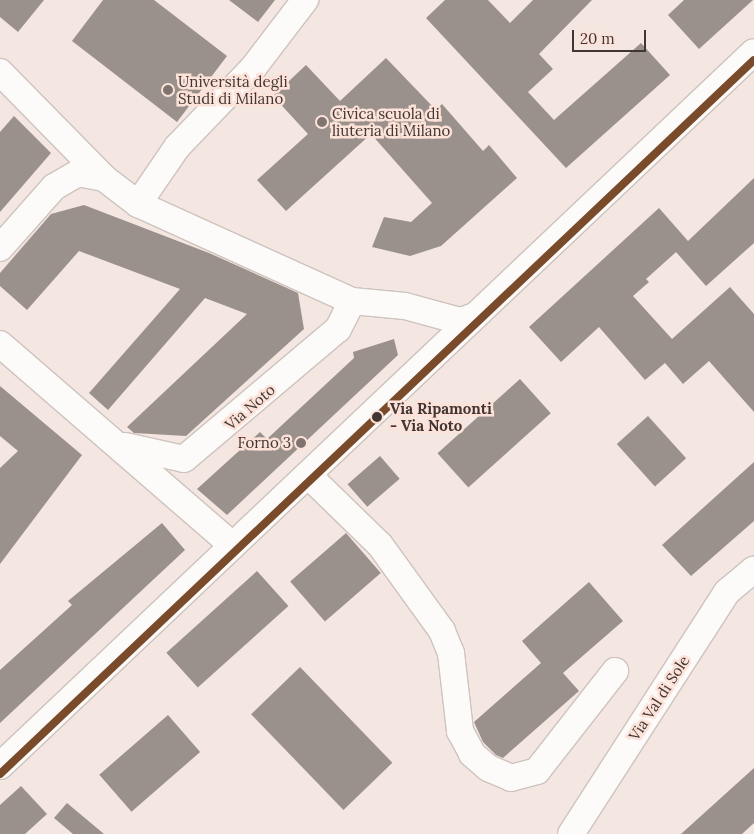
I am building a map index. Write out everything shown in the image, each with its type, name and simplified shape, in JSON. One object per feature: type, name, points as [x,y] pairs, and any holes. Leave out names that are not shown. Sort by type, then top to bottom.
[{"type":"street","points":[[138,204],[177,147],[253,68],[305,0]]},
{"type":"street","points":[[0,766],[754,52]]},
{"type":"street","points":[[0,72],[104,178],[138,204],[352,301],[405,306],[460,321],[472,317]]},
{"type":"street","points":[[0,248],[54,187],[78,173],[104,178]]},
{"type":"street","name":"Via Noto","points":[[121,445],[184,460],[338,330],[352,301]]},
{"type":"street","name":"Via Noto","points":[[0,344],[121,445],[234,546]]},
{"type":"street","points":[[308,475],[380,545],[442,631],[451,653],[460,731],[472,754],[488,768],[511,778],[537,771],[615,671]]},
{"type":"street","name":"Via Val di Sole","points":[[571,834],[727,592],[754,569]]},
{"type":"building","points":[[0,0],[44,0],[18,32],[0,17]]},
{"type":"building","points":[[103,0],[154,0],[227,56],[177,122],[72,41]]},
{"type":"building","points":[[229,0],[275,0],[258,22]]},
{"type":"building","points":[[445,0],[488,0],[510,23],[533,0],[592,0],[539,54],[553,69],[528,92],[554,120],[641,43],[670,75],[566,168],[426,18]]},
{"type":"building","points":[[684,0],[753,0],[699,49],[668,15]]},
{"type":"building","points":[[386,58],[436,110],[442,104],[483,151],[489,145],[517,178],[441,246],[410,256],[372,247],[384,217],[411,222],[432,203],[371,134],[286,211],[257,180],[308,134],[273,96],[306,65],[340,101]]},
{"type":"building","points":[[14,116],[51,153],[0,212],[0,132]]},
{"type":"building","points":[[754,178],[754,243],[706,286],[676,252],[646,279],[649,282],[633,296],[672,339],[730,287],[754,314],[754,412],[709,361],[683,384],[665,363],[645,380],[599,327],[561,362],[529,327],[659,208],[688,241]]},
{"type":"building","points":[[84,205],[209,253],[298,293],[304,329],[186,436],[134,433],[127,427],[247,314],[205,298],[108,410],[89,393],[180,289],[79,251],[27,310],[0,286],[0,273],[51,214]]},
{"type":"building","points":[[394,339],[398,355],[227,515],[197,489],[260,432],[267,439],[354,358],[353,352]]},
{"type":"building","points":[[520,379],[551,413],[468,487],[438,453]]},
{"type":"building","points":[[0,386],[82,455],[0,564],[0,468],[18,451],[0,436]]},
{"type":"building","points":[[648,416],[686,458],[655,486],[617,444]]},
{"type":"building","points":[[380,456],[400,479],[367,507],[348,484]]},
{"type":"building","points":[[754,462],[754,521],[691,576],[662,545]]},
{"type":"building","points":[[162,523],[185,550],[0,723],[0,670],[72,605],[68,601]]},
{"type":"building","points":[[346,533],[381,573],[325,622],[290,582]]},
{"type":"building","points":[[257,571],[288,606],[198,688],[166,653]]},
{"type":"building","points":[[589,582],[623,621],[563,673],[579,691],[503,758],[496,755],[483,742],[474,722],[541,663],[522,641]]},
{"type":"building","points":[[300,667],[392,763],[343,810],[251,714]]},
{"type":"building","points":[[168,715],[200,752],[131,812],[99,775]]},
{"type":"building","points":[[754,768],[754,823],[742,834],[681,834]]},
{"type":"building","points":[[21,786],[47,814],[25,834],[0,834],[0,805]]},
{"type":"building","points":[[67,803],[104,834],[73,834],[54,818]]},
{"type":"transit line","points":[[0,774],[754,60]]},
{"type":"place","name":"Università degli Studi di Milano","points":[[168,90]]},
{"type":"place","name":"Civica scuola di liuteria di Milano","points":[[322,122]]},
{"type":"place","name":"Via Ripamonti - Via Noto","points":[[377,417]]},
{"type":"place","name":"Forno 3","points":[[301,443]]}]
